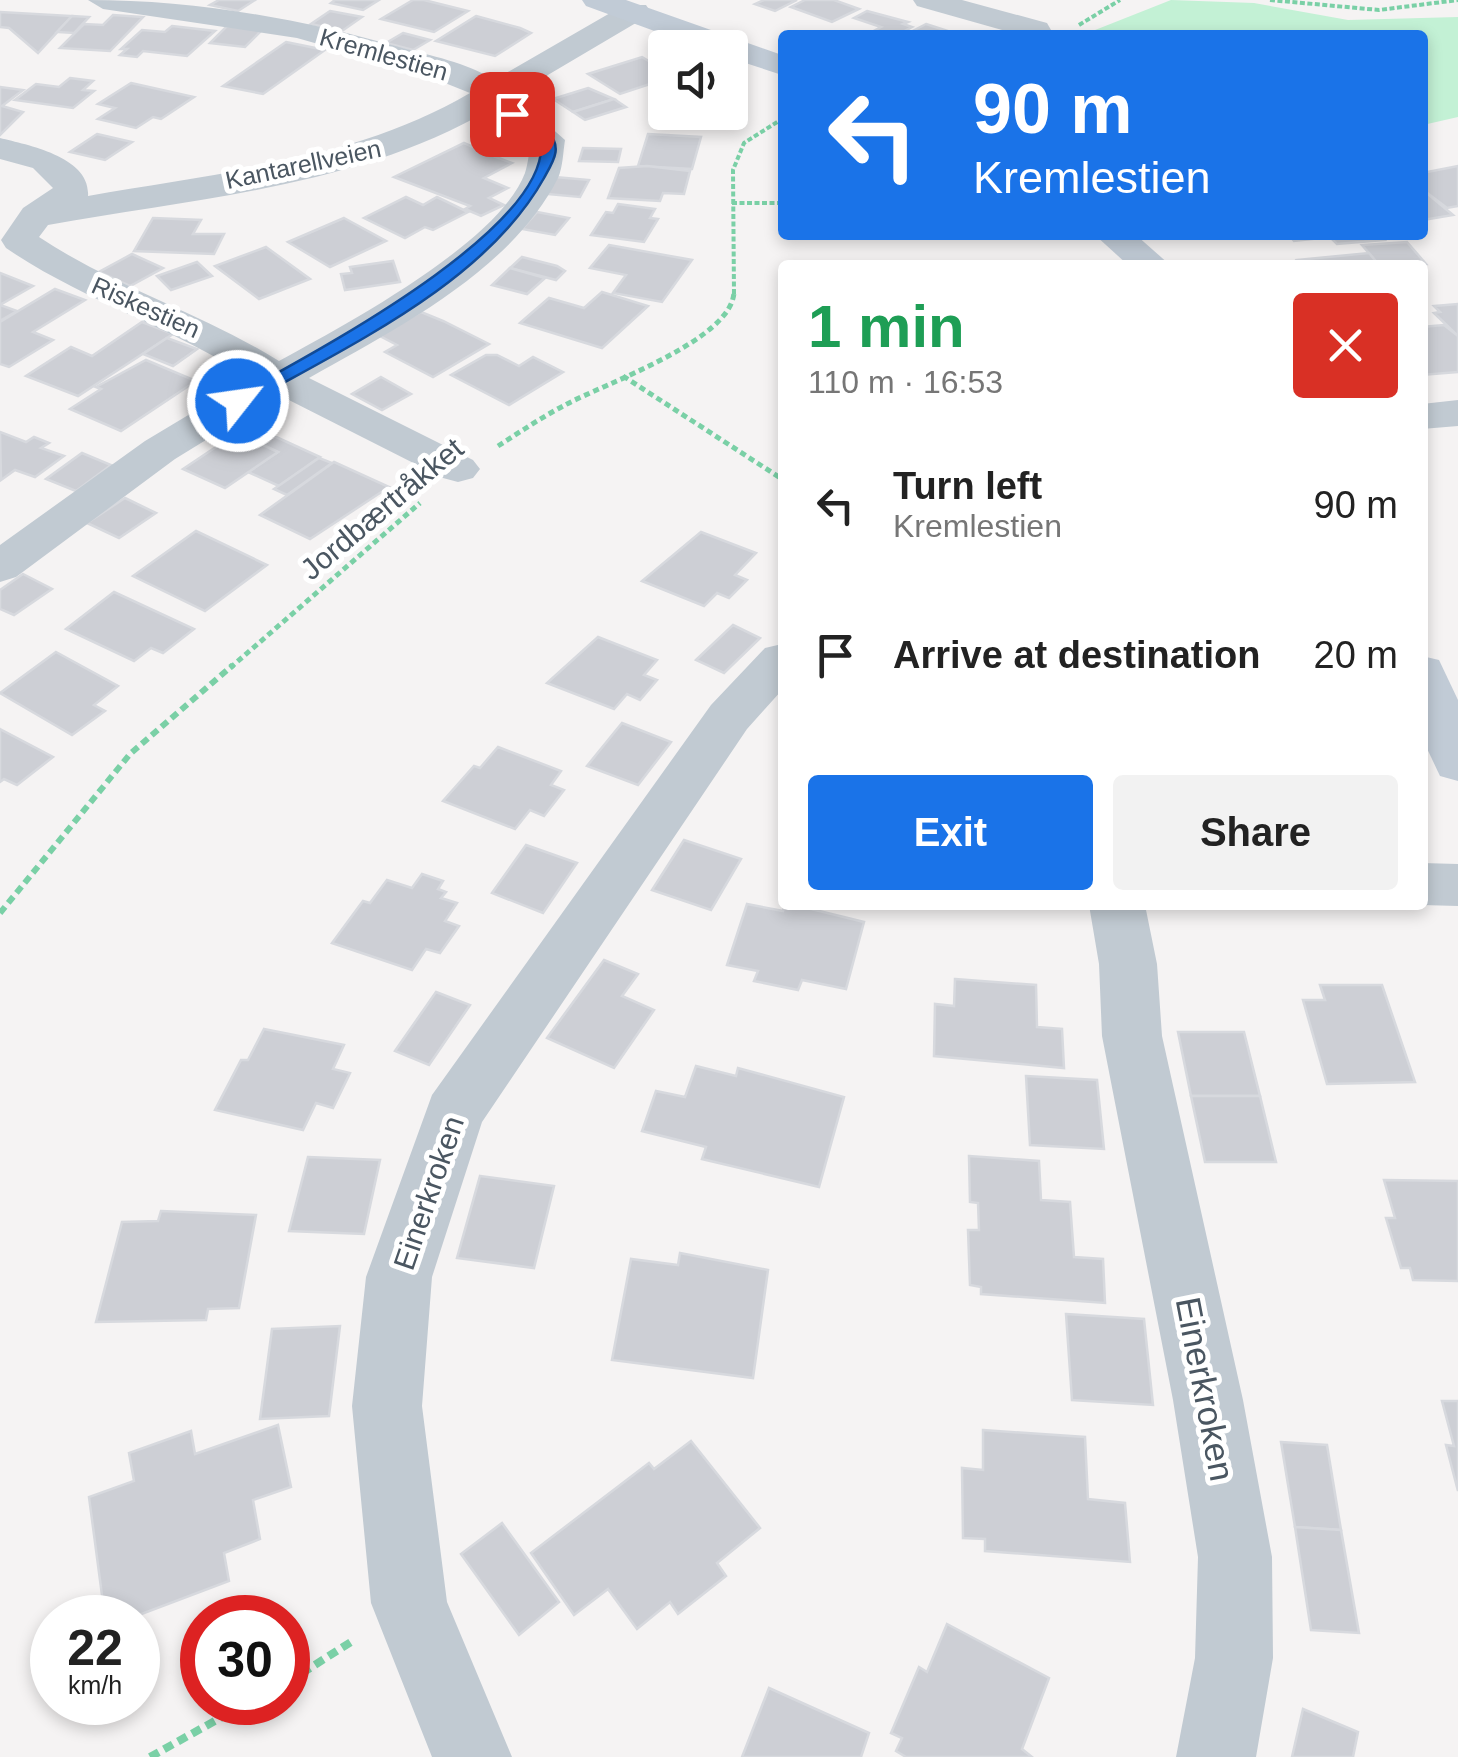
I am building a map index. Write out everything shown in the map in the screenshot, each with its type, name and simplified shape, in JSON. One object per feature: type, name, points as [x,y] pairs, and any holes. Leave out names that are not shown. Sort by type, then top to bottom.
[{"type":"main road","points":[[598,0],[778,65]]},
{"type":"main road","points":[[1119,240],[1144,260]]},
{"type":"main road","points":[[1428,687],[1458,762]]},
{"type":"street","name":"Kremlestien","points":[[104,0],[300,30],[444,70],[492,93],[548,140],[550,155],[522,204],[492,239],[433,286],[278,378]]},
{"type":"street","points":[[928,0],[1036,30]]},
{"type":"street","name":"Kantarellveien","points":[[18,222],[258,178],[369,153],[410,139],[635,11]]},
{"type":"street","points":[[0,148],[45,160],[70,186],[70,196],[18,222]]},
{"type":"street","name":"Riskestien","points":[[18,222],[19,240],[44,258],[118,298],[181,321],[278,378]]},
{"type":"street","points":[[0,567],[160,450],[278,378],[458,470]]},
{"type":"street","points":[[1428,416],[1458,413]]},
{"type":"street","name":"Einerkroken","points":[[472,1757],[409,1603],[387,1406],[398,1277],[454,1113],[556,960],[729,716],[778,664]]},
{"type":"street","points":[[1428,884],[1458,885]]},
{"type":"street","name":"Einerkroken","points":[[1117,910],[1128,964],[1132,1036],[1205,1382],[1235,1557],[1234,1658],[1216,1757]]},
{"type":"path","points":[[1077,26],[1120,0]]},
{"type":"path","points":[[1270,0],[1379,10],[1458,0]]},
{"type":"path","name":"Jordbærtråkket","points":[[0,913],[130,754],[458,470],[622,375],[666,357],[706,333],[734,300],[732,170],[744,144],[778,122]]},
{"type":"path","points":[[732,203],[778,203]]},
{"type":"path","points":[[622,375],[688,414],[778,476]]},
{"type":"path","points":[[150,1757],[208,1725]]},
{"type":"green space","points":[[1171,0],[1254,3],[1348,20],[1458,17],[1458,117],[1428,124],[1428,30],[1095,30]]},
{"type":"building","points":[[219,0],[255,0],[238,11],[210,5]]},
{"type":"building","points":[[379,0],[363,10],[331,3]]},
{"type":"building","points":[[413,0],[468,11],[434,32],[381,19]]},
{"type":"building","points":[[764,0],[797,0],[775,11],[755,4]]},
{"type":"building","points":[[805,0],[834,0],[859,9],[832,22],[791,7]]},
{"type":"building","points":[[330,11],[362,17],[342,31],[311,24]]},
{"type":"building","points":[[867,11],[908,22],[903,24],[912,27],[875,30],[881,27],[854,18]]},
{"type":"building","points":[[0,12],[72,16],[38,53],[9,28],[0,27]]},
{"type":"building","points":[[113,15],[143,17],[110,51],[60,48],[84,24],[103,25]]},
{"type":"building","points":[[72,16],[89,17],[74,33],[57,32]]},
{"type":"building","points":[[476,16],[531,33],[495,56],[436,41]]},
{"type":"building","points":[[926,24],[945,30],[915,30]]},
{"type":"building","points":[[172,26],[215,31],[187,56],[143,51],[137,57],[120,55],[127,49],[121,49],[142,30],[165,32]]},
{"type":"building","points":[[227,26],[262,30],[245,47],[210,43]]},
{"type":"building","points":[[403,33],[430,40],[413,50],[386,43]]},
{"type":"building","points":[[286,42],[325,50],[263,94],[223,86]]},
{"type":"building","points":[[642,57],[648,61],[648,85],[620,94],[588,74]]},
{"type":"building","points":[[70,78],[93,81],[83,90],[94,91],[73,108],[15,100],[36,84],[59,87]]},
{"type":"building","points":[[131,83],[194,97],[161,119],[153,117],[136,128],[98,119],[115,108],[98,104]]},
{"type":"building","points":[[0,87],[23,90],[2,106],[23,112],[0,135]]},
{"type":"building","points":[[588,88],[614,99],[573,112],[553,99]]},
{"type":"building","points":[[614,99],[626,107],[585,120],[573,112]]},
{"type":"building","points":[[97,134],[132,142],[105,160],[70,152]]},
{"type":"building","points":[[648,134],[701,137],[692,169],[638,166]]},
{"type":"building","points":[[464,143],[480,150],[493,143],[509,150],[496,157],[512,163],[484,178],[508,188],[489,198],[504,205],[481,216],[465,209],[470,206],[394,177]]},
{"type":"building","points":[[583,148],[621,149],[618,162],[579,161]]},
{"type":"building","points":[[647,166],[690,171],[684,194],[663,193],[660,201],[608,198],[619,168]]},
{"type":"building","points":[[1458,166],[1458,206],[1447,208],[1428,194],[1428,172]]},
{"type":"building","points":[[555,177],[589,180],[580,197],[547,194]]},
{"type":"building","points":[[1428,194],[1453,215],[1428,219]]},
{"type":"building","points":[[406,197],[423,205],[437,197],[468,212],[433,230],[425,227],[405,238],[364,218]]},
{"type":"building","points":[[618,204],[655,209],[650,218],[658,219],[644,242],[591,235],[606,212],[613,213]]},
{"type":"building","points":[[537,212],[569,218],[555,235],[522,229]]},
{"type":"building","points":[[153,218],[201,220],[193,234],[224,234],[214,254],[134,251]]},
{"type":"building","points":[[344,218],[386,241],[330,267],[288,242]]},
{"type":"building","points":[[1333,240],[1385,240],[1337,244]]},
{"type":"building","points":[[1407,242],[1423,260],[1375,260],[1362,245]]},
{"type":"building","points":[[609,245],[692,260],[662,302],[613,293],[626,275],[590,268]]},
{"type":"building","points":[[266,247],[310,279],[259,299],[215,266]]},
{"type":"building","points":[[1369,253],[1375,260],[1297,260]]},
{"type":"building","points":[[132,254],[163,268],[130,286],[99,272]]},
{"type":"building","points":[[522,257],[565,271],[556,280],[510,268]]},
{"type":"building","points":[[393,261],[400,282],[345,290],[341,274],[352,273],[350,267]]},
{"type":"building","points":[[197,262],[212,276],[171,290],[157,276]]},
{"type":"building","points":[[510,268],[545,278],[527,294],[492,285]]},
{"type":"building","points":[[0,273],[33,286],[0,305]]},
{"type":"building","points":[[55,289],[85,300],[33,332],[53,340],[9,367],[0,364],[0,322]]},
{"type":"building","points":[[602,292],[648,306],[602,348],[520,323],[549,298],[584,308]]},
{"type":"building","points":[[1458,304],[1458,336],[1434,313],[1440,312],[1434,306]]},
{"type":"building","points":[[0,305],[17,311],[0,321]]},
{"type":"building","points":[[421,312],[489,344],[433,377],[385,352],[397,345],[378,335]]},
{"type":"building","points":[[142,322],[173,334],[78,396],[26,376],[71,347],[92,356]]},
{"type":"building","points":[[1444,325],[1458,336],[1458,372],[1428,374],[1428,326]]},
{"type":"building","points":[[167,338],[197,349],[173,366],[143,354]]},
{"type":"building","points":[[486,355],[497,355],[519,366],[533,357],[563,372],[509,405],[451,375]]},
{"type":"building","points":[[146,360],[196,381],[121,431],[70,409],[101,389],[96,387]]},
{"type":"building","points":[[381,377],[411,394],[382,410],[352,394]]},
{"type":"building","points":[[263,431],[320,457],[279,486],[248,472],[278,452],[250,439]]},
{"type":"building","points":[[0,432],[26,442],[34,437],[49,443],[41,448],[64,456],[35,477],[15,470],[1,480]]},
{"type":"building","points":[[237,433],[278,452],[225,488],[183,469]]},
{"type":"building","points":[[82,453],[111,465],[76,491],[46,479]]},
{"type":"building","points":[[319,458],[332,463],[287,495],[274,489]]},
{"type":"building","points":[[334,462],[389,487],[310,539],[260,515]]},
{"type":"building","points":[[125,498],[156,513],[119,538],[87,523]]},
{"type":"building","points":[[196,531],[267,565],[205,611],[133,576]]},
{"type":"building","points":[[701,532],[756,553],[735,575],[747,580],[729,598],[717,593],[704,606],[642,581]]},
{"type":"building","points":[[23,574],[52,589],[14,615],[0,609],[0,590]]},
{"type":"building","points":[[114,592],[194,629],[163,653],[151,648],[134,661],[66,629]]},
{"type":"building","points":[[733,625],[760,638],[724,673],[696,660]]},
{"type":"building","points":[[598,637],[657,660],[644,675],[657,680],[640,700],[627,694],[614,709],[547,683]]},
{"type":"building","points":[[56,652],[118,686],[94,705],[105,711],[72,735],[0,693]]},
{"type":"building","points":[[622,723],[671,742],[638,785],[587,766]]},
{"type":"building","points":[[0,729],[53,757],[17,785],[4,779],[0,782]]},
{"type":"building","points":[[498,747],[561,771],[551,785],[564,790],[544,816],[530,810],[515,829],[443,801],[474,766],[480,768]]},
{"type":"building","points":[[684,840],[741,859],[711,910],[652,890]]},
{"type":"building","points":[[526,845],[577,863],[543,913],[492,893]]},
{"type":"building","points":[[422,874],[443,881],[438,889],[446,892],[441,898],[457,903],[445,921],[459,926],[440,953],[426,949],[412,970],[332,943],[363,901],[370,903],[387,880],[412,888]]},
{"type":"building","points":[[747,904],[783,911],[815,910],[864,922],[846,989],[802,980],[798,990],[754,981],[758,971],[727,965]]},
{"type":"building","points":[[604,960],[638,974],[622,996],[654,1010],[614,1068],[547,1038]]},
{"type":"building","points":[[955,979],[1036,985],[1037,1027],[1062,1029],[1064,1068],[934,1056],[935,1004],[954,1006]]},
{"type":"building","points":[[1320,985],[1382,985],[1415,1082],[1327,1084],[1303,1000],[1325,1000]]},
{"type":"building","points":[[436,992],[470,1005],[429,1065],[395,1051]]},
{"type":"building","points":[[264,1029],[344,1045],[333,1069],[350,1073],[333,1108],[316,1103],[303,1130],[215,1110],[241,1060],[248,1060]]},
{"type":"building","points":[[1178,1032],[1244,1032],[1260,1096],[1191,1096]]},
{"type":"building","points":[[696,1066],[736,1076],[738,1068],[844,1097],[819,1187],[702,1159],[706,1147],[642,1131],[656,1091],[685,1097]]},
{"type":"building","points":[[1026,1076],[1097,1080],[1104,1149],[1030,1145]]},
{"type":"building","points":[[1191,1096],[1260,1096],[1276,1162],[1205,1162]]},
{"type":"building","points":[[969,1156],[1039,1161],[1041,1200],[1070,1202],[1074,1257],[1103,1259],[1105,1303],[981,1294],[981,1287],[970,1285],[968,1230],[979,1230],[978,1203],[970,1202]]},
{"type":"building","points":[[308,1157],[380,1160],[364,1234],[289,1231]]},
{"type":"building","points":[[480,1176],[554,1186],[534,1268],[457,1258]]},
{"type":"building","points":[[1384,1180],[1458,1181],[1458,1281],[1413,1280],[1410,1268],[1401,1268],[1386,1218],[1395,1218]]},
{"type":"building","points":[[161,1211],[256,1215],[239,1308],[208,1309],[206,1320],[96,1322],[122,1222],[158,1221]]},
{"type":"building","points":[[680,1253],[768,1270],[753,1378],[612,1360],[631,1259],[678,1265]]},
{"type":"building","points":[[1066,1314],[1144,1319],[1153,1405],[1072,1400]]},
{"type":"building","points":[[340,1326],[329,1416],[260,1419],[272,1329]]},
{"type":"building","points":[[1442,1401],[1458,1401],[1458,1491],[1446,1445],[1454,1446]]},
{"type":"building","points":[[278,1425],[291,1487],[253,1500],[260,1539],[224,1553],[229,1581],[192,1595],[180,1595],[180,1600],[160,1607],[160,1595],[102,1595],[89,1497],[134,1481],[129,1453],[191,1431],[195,1454]]},
{"type":"building","points":[[983,1430],[1085,1437],[1088,1499],[1125,1503],[1130,1562],[985,1551],[985,1539],[963,1538],[962,1468],[983,1470]]},
{"type":"building","points":[[691,1441],[760,1528],[717,1563],[726,1576],[678,1614],[670,1602],[637,1629],[608,1589],[574,1615],[531,1553],[649,1463],[654,1469]]},
{"type":"building","points":[[1281,1442],[1327,1445],[1341,1530],[1295,1527]]},
{"type":"building","points":[[502,1523],[559,1602],[519,1635],[461,1554]]},
{"type":"building","points":[[1295,1527],[1341,1530],[1359,1633],[1311,1630]]},
{"type":"building","points":[[947,1624],[1049,1678],[1022,1749],[1032,1757],[906,1757],[896,1751],[902,1738],[891,1733],[919,1667],[927,1672]]},
{"type":"building","points":[[769,1688],[869,1733],[861,1757],[742,1757]]},
{"type":"building","points":[[1303,1709],[1358,1732],[1353,1757],[1292,1757]]},
{"type":"route","points":[[238,401],[389,316],[492,239],[522,204],[550,155],[548,140],[538,129],[512,114]]}]
